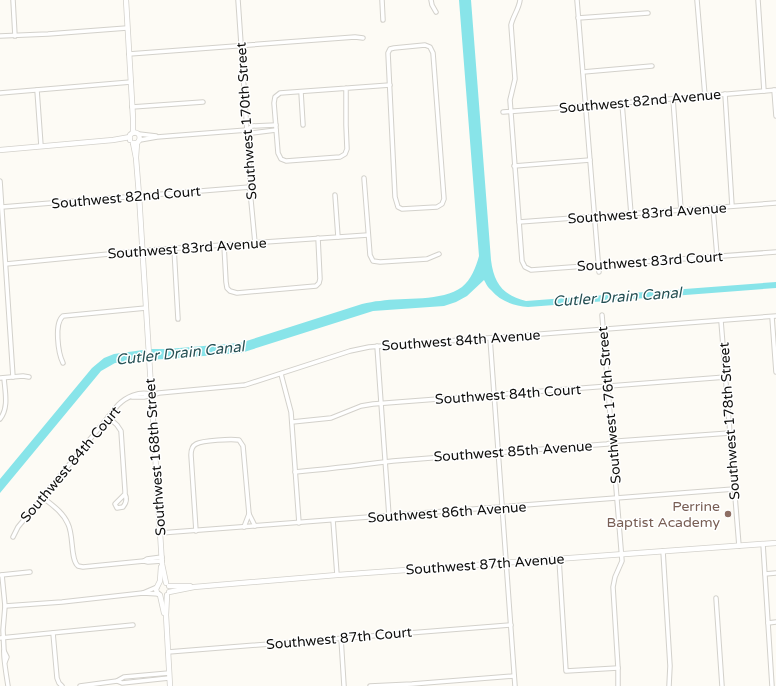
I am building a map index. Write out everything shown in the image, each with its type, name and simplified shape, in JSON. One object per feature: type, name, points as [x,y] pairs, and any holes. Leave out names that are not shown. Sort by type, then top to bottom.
[{"type":"street","points":[[13,0],[15,36]]},
{"type":"street","name":"Southwest 168th Street","points":[[126,0],[160,533],[162,560],[168,584],[168,594]]},
{"type":"street","name":"Southwest 170th Street","points":[[238,0],[255,243]]},
{"type":"street","points":[[382,0],[383,20]]},
{"type":"street","points":[[431,0],[436,12]]},
{"type":"street","points":[[519,222],[510,97],[515,79],[511,25],[520,0]]},
{"type":"street","points":[[577,0],[599,272]]},
{"type":"street","points":[[698,0],[705,96]]},
{"type":"street","points":[[758,0],[764,91]]},
{"type":"street","points":[[578,18],[648,13]]},
{"type":"street","points":[[0,36],[127,28]]},
{"type":"street","points":[[129,54],[355,37],[363,38]]},
{"type":"street","points":[[425,45],[430,47],[432,53],[440,142],[444,196],[442,204],[434,207],[404,209],[398,207],[395,197],[390,85],[388,56],[390,49],[425,45]]},
{"type":"street","points":[[583,72],[652,66]]},
{"type":"street","points":[[0,93],[131,82]]},
{"type":"street","points":[[346,88],[347,149],[345,154],[340,156],[286,161],[281,159],[278,153],[276,130],[274,103],[276,95],[280,93],[301,92],[346,88],[390,85]]},
{"type":"street","points":[[37,90],[41,146]]},
{"type":"street","points":[[775,90],[776,116]]},
{"type":"street","name":"Southwest 82nd Avenue","points":[[503,112],[775,90]]},
{"type":"street","points":[[301,92],[303,125]]},
{"type":"street","points":[[725,94],[732,206]]},
{"type":"street","points":[[673,99],[681,210]]},
{"type":"street","points":[[132,107],[203,102]]},
{"type":"street","points":[[622,103],[631,214]]},
{"type":"street","points":[[247,130],[252,126],[276,125]]},
{"type":"street","points":[[0,150],[157,136],[247,130],[252,133],[276,130]]},
{"type":"street","points":[[135,138],[157,136]]},
{"type":"street","points":[[514,166],[590,160]]},
{"type":"street","points":[[364,178],[370,255],[373,261],[380,262],[428,259],[439,254]]},
{"type":"street","points":[[0,181],[13,377]]},
{"type":"street","name":"Southwest 82nd Court","points":[[2,207],[250,187]]},
{"type":"street","points":[[335,195],[338,237]]},
{"type":"street","name":"Southwest 83rd Avenue","points":[[519,222],[776,203]]},
{"type":"street","points":[[713,208],[717,256]]},
{"type":"street","name":"Southwest 83rd Court","points":[[519,222],[522,261],[525,267],[531,270],[776,252]]},
{"type":"street","name":"Southwest 83rd Avenue","points":[[6,264],[174,248],[368,235]]},
{"type":"street","points":[[224,244],[226,282],[228,290],[237,293],[311,287],[318,285],[320,279],[318,238]]},
{"type":"street","points":[[174,248],[178,319]]},
{"type":"street","points":[[63,363],[60,356],[58,326],[58,321],[61,317],[65,315],[146,308]]},
{"type":"street","name":"Southwest 176th Street","points":[[602,315],[622,554],[622,561],[615,577],[613,591],[618,686]]},
{"type":"street","points":[[774,317],[776,372]]},
{"type":"street","name":"Southwest 84th Avenue","points":[[151,395],[240,386],[354,350],[377,346],[774,317]]},
{"type":"street","name":"Southwest 178th Street","points":[[721,321],[739,546]]},
{"type":"street","points":[[490,338],[515,686]]},
{"type":"street","points":[[377,346],[389,516]]},
{"type":"street","points":[[281,374],[290,406],[292,422],[299,523]]},
{"type":"street","points":[[0,419],[5,411],[6,404],[2,378],[29,377]]},
{"type":"street","name":"Southwest 84th Court","points":[[292,422],[326,419],[364,405],[726,377]]},
{"type":"street","name":"Southwest 84th Court","points":[[13,537],[18,527],[42,497],[121,402],[132,397],[144,397],[151,395]]},
{"type":"street","points":[[108,417],[118,425],[122,436],[125,486],[124,494]]},
{"type":"street","name":"Southwest 85th Avenue","points":[[295,472],[330,470],[384,462],[612,443],[618,441],[730,433]]},
{"type":"street","points":[[196,531],[191,455],[192,448],[200,442],[236,439],[241,441],[245,456],[248,514],[244,527]]},
{"type":"street","name":"Southwest 86th Avenue","points":[[160,533],[734,490]]},
{"type":"street","points":[[42,497],[63,515],[69,524],[72,538],[73,558],[78,566],[86,567],[144,561],[147,559],[162,560]]},
{"type":"street","points":[[248,514],[255,526]]},
{"type":"street","points":[[333,520],[337,575]]},
{"type":"street","name":"Southwest 87th Avenue","points":[[159,595],[194,587],[776,543]]},
{"type":"street","points":[[763,544],[772,686]]},
{"type":"street","points":[[663,551],[670,666],[669,686]]},
{"type":"street","points":[[559,559],[566,671],[618,668]]},
{"type":"street","name":"Southwest 168th Street","points":[[158,585],[162,560]]},
{"type":"street","points":[[8,686],[5,662],[3,658],[4,651],[2,638],[5,606],[1,575],[30,572]]},
{"type":"street","points":[[765,574],[776,573]]},
{"type":"street","name":"Southwest 87th Avenue","points":[[158,585],[168,584],[194,587]]},
{"type":"street","points":[[143,593],[158,585]]},
{"type":"street","points":[[158,585],[157,591],[166,615]]},
{"type":"street","points":[[5,606],[62,602],[143,593],[159,595]]},
{"type":"street","points":[[168,594],[166,615],[170,686]]},
{"type":"street","points":[[716,598],[722,686]]},
{"type":"street","points":[[768,623],[776,622]]},
{"type":"street","points":[[2,638],[133,625]]},
{"type":"street","name":"Southwest 87th Court","points":[[168,652],[511,625]]},
{"type":"street","points":[[53,633],[58,678],[61,685]]},
{"type":"street","points":[[341,638],[344,686]]},
{"type":"street","points":[[771,672],[776,671]]},
{"type":"street","points":[[80,686],[117,681],[124,677],[169,676]]},
{"type":"street","points":[[370,686],[514,676]]},
{"type":"water","name":"Cutler Drain Canal","points":[[459,0],[471,0],[491,260],[494,276],[506,292],[526,301],[776,282],[776,288],[528,307],[503,300],[490,289],[484,280],[467,296],[444,306],[373,311],[241,353],[135,360],[115,363],[101,371],[0,493],[0,479],[92,368],[104,358],[114,354],[150,349],[240,343],[362,304],[376,301],[444,295],[454,292],[468,281],[473,273],[479,256]]},
{"type":"place","name":"Perrine Baptist Academy","points":[[728,514]]}]
